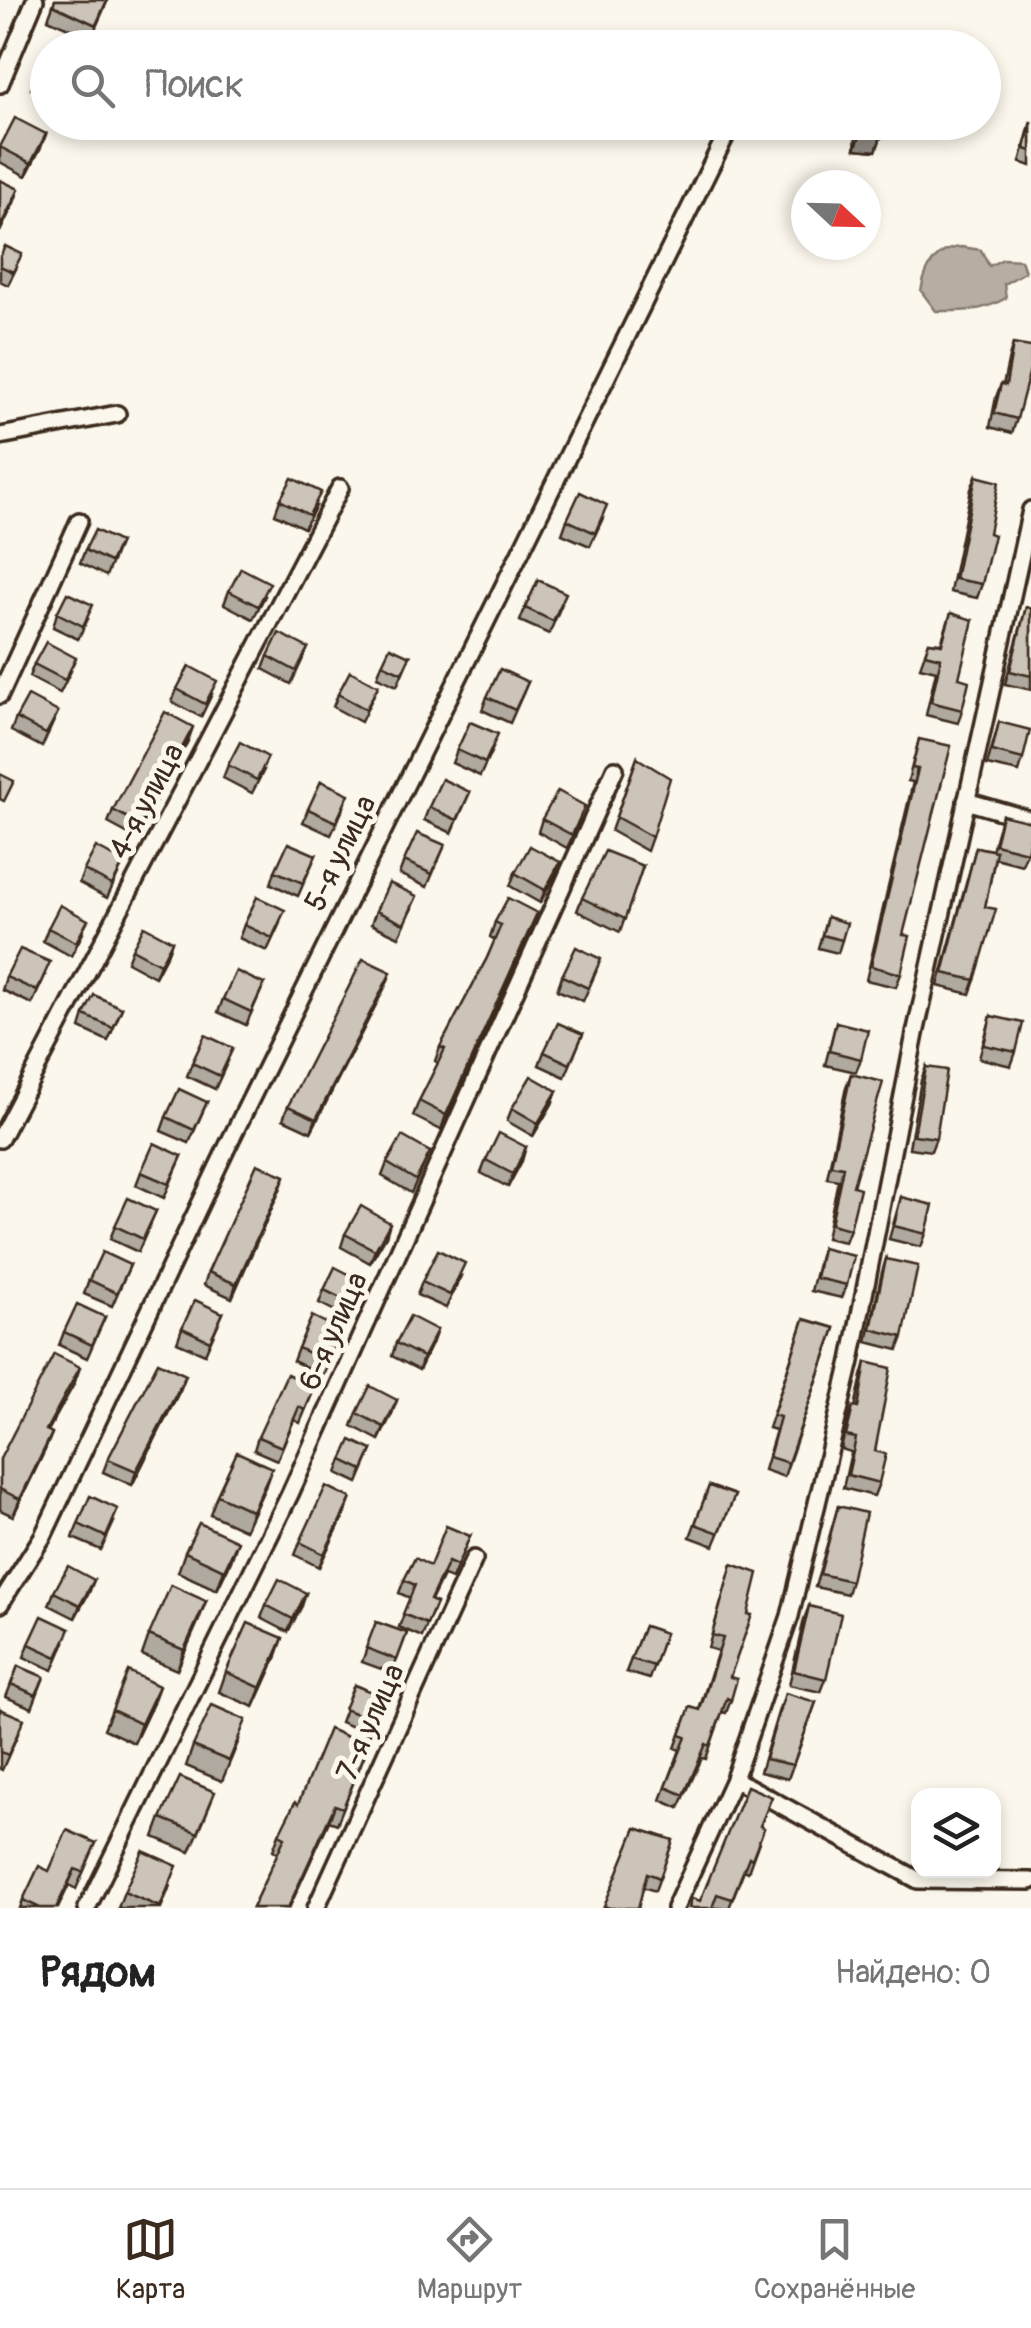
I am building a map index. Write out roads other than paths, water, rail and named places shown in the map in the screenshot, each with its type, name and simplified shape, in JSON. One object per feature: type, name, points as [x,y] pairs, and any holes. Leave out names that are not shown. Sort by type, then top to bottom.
[{"type":"street","points":[[0,84],[35,0]]},
{"type":"street","name":"5-я улица","points":[[0,1604],[43,1536],[237,1127],[724,140]]},
{"type":"street","points":[[0,436],[118,414]]},
{"type":"street","name":"4-я улица","points":[[0,1139],[340,488]]},
{"type":"street","points":[[675,1908],[734,1779],[790,1616],[852,1361],[966,801],[1031,510]]},
{"type":"street","points":[[0,695],[79,521]]},
{"type":"street","name":"6-я улица","points":[[87,1908],[290,1494],[615,769]]},
{"type":"street","points":[[966,801],[1031,820]]},
{"type":"street","name":"7-я улица","points":[[316,1908],[474,1559]]},
{"type":"street","points":[[734,1779],[918,1880],[1031,1881]]}]
